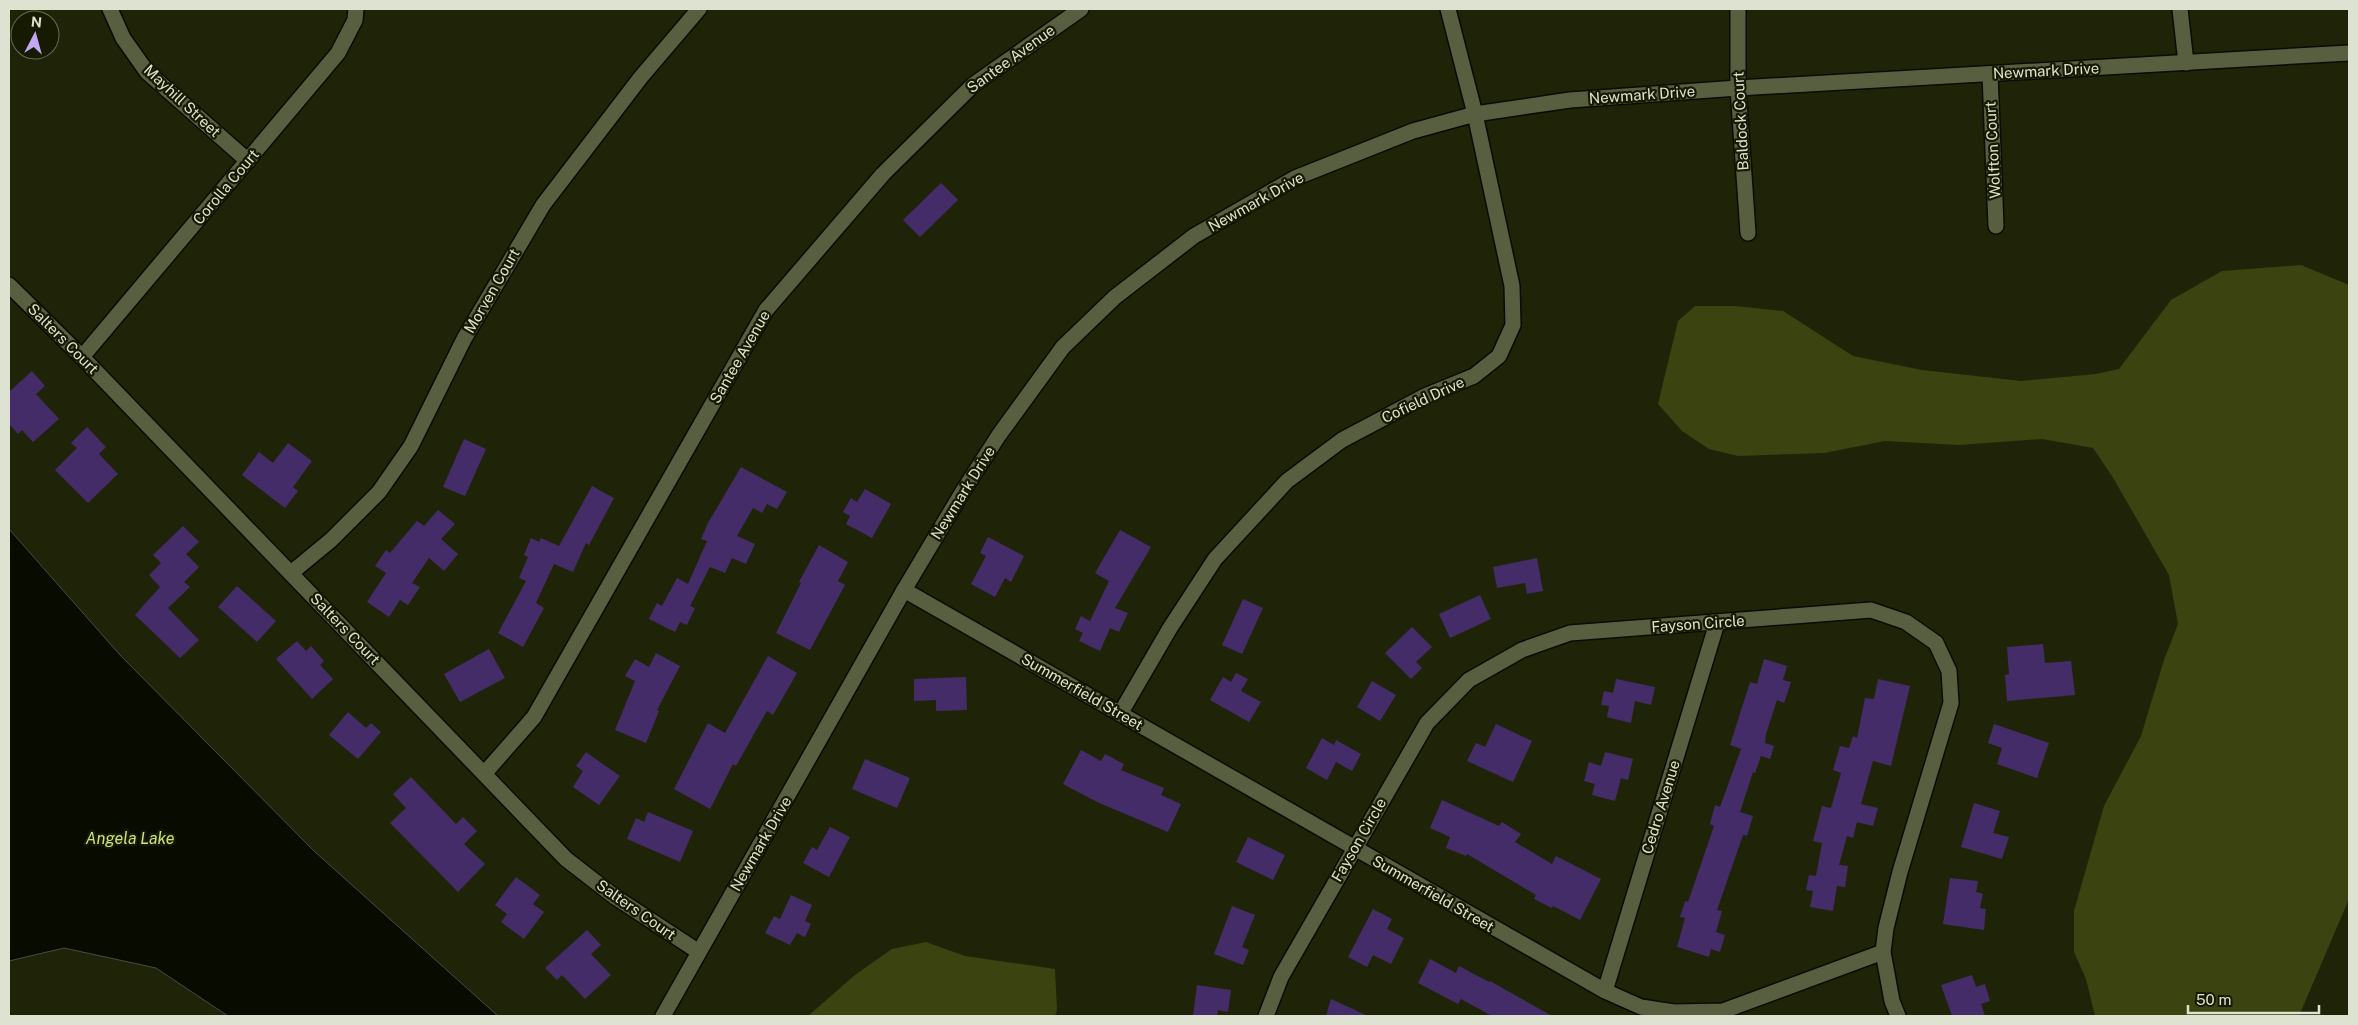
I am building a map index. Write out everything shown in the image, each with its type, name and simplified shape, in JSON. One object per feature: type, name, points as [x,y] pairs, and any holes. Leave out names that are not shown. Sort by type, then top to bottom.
[{"type":"street","name":"Mayhill Street","points":[[110,9],[123,38],[147,72],[248,161]]},
{"type":"street","name":"Corolla Court","points":[[82,357],[338,53],[355,20],[356,9]]},
{"type":"street","name":"Morven Court","points":[[291,573],[331,540],[379,492],[411,446],[464,339],[543,205],[641,76],[699,9]]},
{"type":"street","name":"Santee Avenue","points":[[484,774],[534,717],[766,310],[883,174],[973,85],[1081,9]]},
{"type":"street","name":"Cofield Drive","points":[[1120,714],[1170,628],[1215,559],[1287,481],[1342,440],[1425,396],[1474,376],[1499,356],[1513,326],[1512,286],[1475,114],[1448,9]]},
{"type":"street","name":"Baldock Court","points":[[1738,9],[1738,88],[1748,233]]},
{"type":"street","points":[[2180,9],[2186,64]]},
{"type":"street","name":"Newmark Drive","points":[[663,1016],[904,590],[963,491],[1005,427],[1063,347],[1115,297],[1194,236],[1294,178],[1413,131],[1475,114],[1570,100],[1738,88],[2349,54]]},
{"type":"street","name":"Wolfton Court","points":[[1990,74],[1996,226]]},
{"type":"street","name":"Salters Court","points":[[9,285],[82,357],[566,859],[615,897],[699,952]]},
{"type":"street","name":"Summerfield Street","points":[[904,590],[1354,849],[1605,991],[1641,1007],[1674,1012],[1723,1011],[1883,952]]},
{"type":"street","name":"Fayson Circle","points":[[1266,1016],[1281,977],[1427,722],[1469,680],[1522,650],[1570,633],[1871,610],[1906,622],[1936,643],[1949,671],[1951,703],[1900,872],[1886,928],[1883,952],[1892,1001],[1898,1016]]},
{"type":"street","name":"Cedro Avenue","points":[[1605,991],[1717,623]]},
{"type":"green space","points":[[2301,265],[2349,285],[2349,899],[2299,1016],[2095,1016],[2086,979],[2074,952],[2074,911],[2104,806],[2141,736],[2164,660],[2178,624],[2169,575],[2112,476],[2093,448],[2042,439],[1959,445],[1885,441],[1824,453],[1738,456],[1709,449],[1682,431],[1658,404],[1678,321],[1695,306],[1735,306],[1783,311],[1853,356],[1922,370],[2021,381],[2096,374],[2119,369],[2171,300],[2222,271]]},
{"type":"green space","points":[[926,942],[965,956],[1055,969],[1057,1010],[1055,1016],[808,1016],[855,975],[892,949]]},
{"type":"water","name":"Angela Lake","points":[[9,529],[120,655],[314,851],[498,1016],[228,1016],[156,968],[64,948],[9,961]]},
{"type":"building","points":[[941,183],[958,200],[920,237],[903,220]]},
{"type":"building","points":[[32,371],[45,386],[36,394],[59,419],[33,442],[22,430],[18,434],[9,424],[9,392]]},
{"type":"building","points":[[87,427],[106,447],[99,454],[118,474],[88,503],[55,470],[77,448],[71,443]]},
{"type":"building","points":[[464,439],[486,449],[465,496],[443,487]]},
{"type":"building","points":[[288,443],[312,461],[293,487],[298,491],[285,508],[242,475],[259,452],[273,463]]},
{"type":"building","points":[[741,467],[787,492],[777,509],[767,504],[762,513],[753,508],[737,536],[755,544],[746,564],[732,558],[725,573],[710,567],[690,606],[695,608],[687,625],[680,622],[675,632],[649,619],[657,603],[662,606],[677,578],[688,584],[707,541],[701,539],[708,523]]},
{"type":"building","points":[[592,486],[614,498],[589,545],[586,543],[573,572],[554,564],[536,603],[544,608],[523,647],[498,633],[526,581],[519,578],[528,557],[524,555],[531,538],[539,542],[541,538],[559,546]]},
{"type":"building","points":[[865,489],[891,504],[872,538],[846,524],[850,516],[843,512],[851,498],[857,502]]},
{"type":"building","points":[[438,510],[455,524],[441,539],[458,554],[444,571],[429,558],[412,583],[420,587],[408,605],[400,600],[389,617],[367,602],[386,573],[375,566],[386,550],[390,553],[417,521],[424,526]]},
{"type":"building","points":[[183,526],[199,542],[186,554],[199,567],[184,582],[190,587],[168,608],[199,640],[180,658],[135,615],[160,587],[149,575],[161,563],[153,555]]},
{"type":"building","points":[[1120,530],[1151,547],[1115,608],[1128,613],[1119,632],[1110,628],[1100,651],[1079,641],[1083,633],[1075,629],[1081,616],[1090,621],[1109,581],[1095,573]]},
{"type":"building","points":[[988,537],[1024,556],[1011,582],[1005,578],[995,597],[971,584],[986,556],[980,553]]},
{"type":"building","points":[[819,545],[848,562],[838,581],[845,585],[810,650],[776,633],[801,583],[799,582]]},
{"type":"building","points":[[1537,558],[1543,591],[1527,594],[1525,583],[1497,588],[1493,567]]},
{"type":"building","points":[[237,586],[276,621],[257,642],[218,607]]},
{"type":"building","points":[[1480,595],[1491,619],[1450,638],[1439,614]]},
{"type":"building","points":[[1243,599],[1263,608],[1242,654],[1222,645]]},
{"type":"building","points":[[1412,627],[1432,647],[1416,662],[1422,668],[1411,679],[1385,653]]},
{"type":"building","points":[[297,641],[306,651],[311,646],[324,661],[320,665],[333,679],[312,699],[276,659]]},
{"type":"building","points":[[2043,644],[2045,663],[2071,661],[2075,695],[2007,701],[2005,675],[2009,674],[2007,647]]},
{"type":"building","points":[[489,649],[505,678],[460,702],[444,674]]},
{"type":"building","points":[[656,653],[680,666],[657,710],[659,711],[646,743],[615,730],[635,681],[625,676],[635,659],[649,667]]},
{"type":"building","points":[[768,656],[797,673],[773,715],[767,711],[736,766],[733,764],[710,809],[674,789],[708,723],[725,733]]},
{"type":"building","points":[[1764,659],[1787,666],[1783,680],[1791,682],[1784,703],[1777,700],[1766,734],[1765,743],[1774,746],[1770,759],[1761,756],[1755,773],[1753,772],[1740,812],[1753,816],[1747,836],[1743,835],[1717,910],[1722,911],[1716,932],[1725,935],[1720,952],[1711,949],[1709,957],[1677,947],[1685,918],[1680,917],[1685,901],[1688,902],[1714,826],[1710,824],[1715,805],[1720,807],[1741,749],[1730,745],[1750,682],[1757,684]]},
{"type":"building","points":[[1236,673],[1248,679],[1241,691],[1261,702],[1249,722],[1210,700],[1223,677],[1231,682]]},
{"type":"building","points":[[966,677],[967,710],[936,711],[936,700],[914,701],[914,679]]},
{"type":"building","points":[[1616,679],[1655,687],[1651,705],[1635,701],[1631,723],[1607,717],[1609,706],[1601,705],[1604,691],[1613,693]]},
{"type":"building","points":[[1878,679],[1910,686],[1891,766],[1873,761],[1861,804],[1878,808],[1873,826],[1857,822],[1853,838],[1847,836],[1839,865],[1848,866],[1845,887],[1837,886],[1833,911],[1810,907],[1813,891],[1806,890],[1809,875],[1816,876],[1822,843],[1813,841],[1822,806],[1831,808],[1841,773],[1833,770],[1840,746],[1849,748],[1853,736],[1857,738],[1865,698],[1874,699]]},
{"type":"building","points":[[1372,681],[1396,695],[1380,721],[1357,707]]},
{"type":"building","points":[[348,712],[366,728],[371,723],[381,732],[358,759],[329,735]]},
{"type":"building","points":[[1496,724],[1532,741],[1513,782],[1467,761],[1476,743],[1485,747]]},
{"type":"building","points":[[1994,724],[2049,743],[2037,778],[1997,764],[2002,748],[1988,743]]},
{"type":"building","points":[[1322,738],[1334,745],[1336,740],[1361,754],[1352,771],[1336,762],[1327,780],[1306,768]]},
{"type":"building","points":[[1081,750],[1101,761],[1105,754],[1124,764],[1121,770],[1164,788],[1161,795],[1181,804],[1168,832],[1097,802],[1063,784]]},
{"type":"building","points":[[586,752],[620,776],[599,805],[573,787],[583,771],[576,766]]},
{"type":"building","points":[[1605,752],[1633,759],[1628,780],[1621,778],[1615,801],[1592,795],[1595,784],[1584,781],[1589,762],[1601,766]]},
{"type":"building","points":[[865,759],[910,778],[897,808],[852,789]]},
{"type":"building","points":[[411,777],[456,824],[463,817],[477,831],[464,844],[485,864],[458,892],[390,823],[406,808],[393,794]]},
{"type":"building","points":[[1442,800],[1499,826],[1502,822],[1521,834],[1515,842],[1552,864],[1556,856],[1601,879],[1580,920],[1553,906],[1552,908],[1534,899],[1536,895],[1467,854],[1466,856],[1446,848],[1450,837],[1430,828]]},
{"type":"building","points":[[1974,803],[2000,811],[1993,833],[2009,837],[2002,859],[1961,847]]},
{"type":"building","points":[[648,812],[693,831],[680,862],[627,839],[636,818],[644,822]]},
{"type":"building","points":[[830,827],[850,837],[829,877],[803,863],[812,847],[817,850]]},
{"type":"building","points":[[1248,837],[1285,855],[1273,880],[1236,862]]},
{"type":"building","points":[[516,877],[540,895],[533,904],[544,912],[524,939],[501,922],[507,914],[495,905]]},
{"type":"building","points":[[1950,878],[1978,881],[1976,892],[1983,894],[1980,908],[1986,909],[1984,930],[1943,924]]},
{"type":"building","points":[[791,895],[812,905],[805,921],[811,924],[805,937],[797,933],[790,945],[765,933],[774,916],[780,919]]},
{"type":"building","points":[[1232,906],[1255,915],[1242,947],[1249,950],[1243,965],[1214,954]]},
{"type":"building","points":[[1373,909],[1392,919],[1387,929],[1404,938],[1391,964],[1373,955],[1367,967],[1348,957]]},
{"type":"building","points":[[587,930],[601,945],[591,954],[611,975],[585,999],[562,975],[557,980],[545,968]]},
{"type":"building","points":[[1430,959],[1456,973],[1459,966],[1552,1016],[1492,1016],[1461,999],[1458,1004],[1418,983]]},
{"type":"building","points":[[1972,975],[1976,987],[1985,984],[1990,1001],[1981,1004],[1985,1016],[1952,1016],[1941,985]]},
{"type":"building","points":[[1197,985],[1231,990],[1228,1012],[1218,1010],[1217,1016],[1193,1016]]},
{"type":"building","points":[[1331,999],[1368,1016],[1326,1016]]}]
